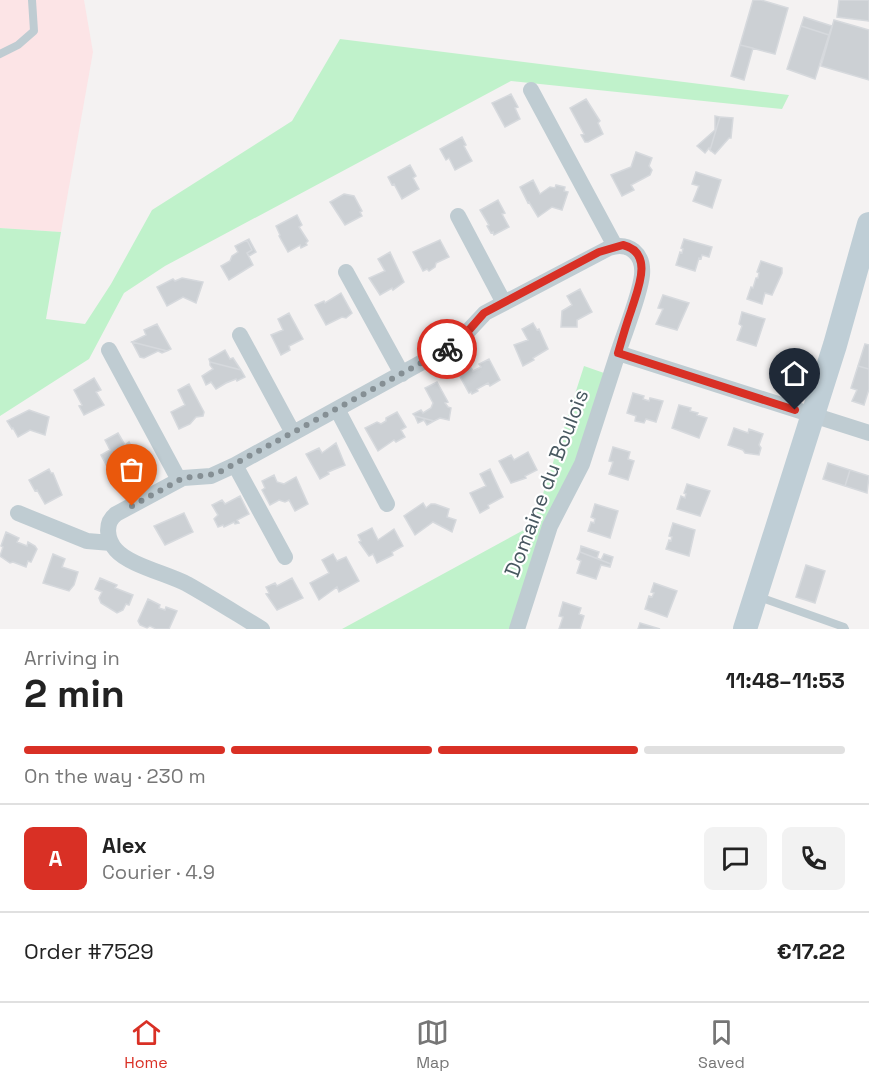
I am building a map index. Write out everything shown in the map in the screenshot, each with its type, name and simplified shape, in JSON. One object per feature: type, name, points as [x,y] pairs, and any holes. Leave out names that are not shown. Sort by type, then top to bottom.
[{"type":"main road","points":[[746,629],[813,416],[869,224]]},
{"type":"street","points":[[262,629],[186,583],[126,558],[111,543],[108,531],[109,520],[112,516],[179,480],[211,476],[235,465],[457,343],[479,317],[599,252],[615,246],[531,90]]},
{"type":"street","points":[[458,216],[504,303]]},
{"type":"street","name":"Domaine du Boulois","points":[[517,629],[550,526],[582,464],[640,281],[642,268],[638,255],[634,250],[623,245],[615,246]]},
{"type":"street","points":[[346,272],[402,374]]},
{"type":"street","points":[[240,335],[293,433]]},
{"type":"street","points":[[109,351],[179,480]]},
{"type":"street","points":[[618,353],[869,433]]},
{"type":"street","points":[[337,409],[387,504]]},
{"type":"street","points":[[235,465],[285,557]]},
{"type":"street","points":[[18,513],[87,541],[111,543]]},
{"type":"lane","points":[[0,54],[18,45],[34,31],[32,0]]},
{"type":"lane","points":[[756,596],[845,629]]},
{"type":"shaded area","points":[[0,0],[84,0],[93,52],[61,232],[0,228]]},
{"type":"green space","points":[[340,39],[789,95],[782,109],[511,81],[165,266],[124,293],[89,359],[0,416],[0,228],[61,232],[46,319],[85,324],[111,284],[152,210],[292,121]]},
{"type":"green space","points":[[584,366],[604,373],[572,471],[510,629],[342,629],[533,525]]},
{"type":"building","points":[[753,0],[788,8],[775,54],[740,45]]},
{"type":"building","points":[[839,0],[869,0],[869,21],[837,17]]},
{"type":"building","points":[[804,17],[832,26],[829,35],[801,26]]},
{"type":"building","points":[[834,20],[869,30],[869,80],[821,66]]},
{"type":"building","points":[[801,26],[829,35],[815,79],[787,69]]},
{"type":"building","points":[[740,45],[753,48],[744,80],[731,76]]},
{"type":"building","points":[[511,94],[518,107],[515,108],[520,119],[505,127],[492,103]]},
{"type":"building","points":[[586,99],[600,121],[598,123],[603,134],[588,142],[585,142],[581,135],[584,134],[570,108]]},
{"type":"building","points":[[715,116],[720,117],[710,150],[709,148],[705,153],[697,146],[715,130]]},
{"type":"building","points":[[720,117],[733,118],[731,138],[715,154],[710,150]]},
{"type":"building","points":[[462,137],[472,161],[455,170],[449,158],[446,160],[440,149]]},
{"type":"building","points":[[636,152],[652,158],[649,166],[652,170],[650,175],[631,185],[634,190],[622,196],[611,175],[631,167]]},
{"type":"building","points":[[410,165],[419,189],[402,199],[388,177]]},
{"type":"building","points":[[696,172],[721,180],[712,208],[693,201],[699,186],[692,184]]},
{"type":"building","points":[[533,180],[540,194],[550,187],[555,188],[556,185],[565,187],[564,191],[568,192],[562,210],[552,207],[538,217],[520,187]]},
{"type":"building","points":[[344,194],[354,196],[362,211],[360,212],[362,216],[345,225],[330,202]]},
{"type":"building","points":[[498,200],[509,227],[494,235],[480,210]]},
{"type":"building","points":[[297,215],[302,225],[299,227],[308,241],[307,245],[301,248],[300,245],[288,252],[276,226]]},
{"type":"building","points":[[249,239],[256,252],[249,256],[247,253],[252,250],[247,240]]},
{"type":"building","points":[[684,239],[712,247],[709,257],[702,255],[701,259],[699,258],[695,271],[676,265],[680,252],[682,253]]},
{"type":"building","points":[[247,240],[252,250],[247,253],[253,265],[229,280],[221,266],[230,261],[232,256],[238,252],[235,246]]},
{"type":"building","points":[[440,240],[449,257],[436,263],[435,267],[429,271],[427,269],[423,271],[413,252]]},
{"type":"building","points":[[390,252],[404,282],[380,295],[369,278],[385,271],[378,259]]},
{"type":"building","points":[[761,261],[782,268],[772,295],[765,293],[762,304],[747,299],[751,287],[753,288],[758,278],[759,273],[757,272]]},
{"type":"building","points":[[182,278],[203,282],[196,303],[183,297],[167,306],[157,287],[173,279],[175,281]]},
{"type":"building","points":[[580,289],[592,312],[577,320],[577,327],[561,327],[562,311],[572,305],[567,296]]},
{"type":"building","points":[[341,293],[352,313],[346,318],[342,317],[326,325],[315,305],[324,301],[325,303]]},
{"type":"building","points":[[663,295],[689,303],[677,330],[656,324],[663,309],[658,308]]},
{"type":"building","points":[[742,312],[765,319],[756,346],[737,340],[742,326],[739,324]]},
{"type":"building","points":[[289,313],[303,339],[289,346],[290,350],[281,355],[271,335],[283,330],[278,319]]},
{"type":"building","points":[[533,323],[537,330],[539,329],[548,349],[523,366],[514,345],[528,340],[522,329]]},
{"type":"building","points":[[157,324],[171,349],[167,351],[132,342],[146,335],[144,330]]},
{"type":"building","points":[[132,342],[167,351],[162,353],[158,351],[144,358],[140,357]]},
{"type":"building","points":[[865,344],[869,345],[869,369],[858,366]]},
{"type":"building","points":[[225,350],[241,370],[210,362],[209,359]]},
{"type":"building","points":[[489,359],[500,380],[490,386],[488,383],[472,394],[469,393],[458,373],[470,366],[473,371],[481,367],[479,364]]},
{"type":"building","points":[[210,362],[241,370],[245,377],[216,389],[211,382],[206,385],[202,376],[213,369]]},
{"type":"building","points":[[858,366],[869,369],[869,389],[864,405],[852,401],[857,390],[851,388]]},
{"type":"building","points":[[94,378],[101,390],[96,392],[104,405],[84,415],[79,406],[82,405],[74,390]]},
{"type":"building","points":[[437,382],[448,402],[445,403],[451,408],[449,420],[440,418],[434,421],[415,416],[413,414],[421,410],[423,413],[431,408],[433,403],[425,388]]},
{"type":"building","points":[[189,384],[204,412],[203,416],[196,417],[190,424],[179,429],[171,412],[185,405],[178,390]]},
{"type":"building","points":[[633,393],[644,396],[643,399],[649,401],[650,398],[663,401],[656,422],[646,419],[644,423],[635,421],[636,416],[627,413]]},
{"type":"building","points":[[679,405],[691,408],[690,411],[707,418],[699,438],[672,428]]},
{"type":"building","points":[[29,410],[49,417],[45,435],[30,430],[18,437],[7,421]]},
{"type":"building","points":[[397,412],[406,427],[401,430],[405,437],[396,442],[394,440],[378,451],[365,428],[377,422],[381,424]]},
{"type":"building","points":[[415,416],[434,421],[427,425],[424,420],[418,423]]},
{"type":"building","points":[[734,428],[748,433],[749,429],[763,434],[759,445],[761,448],[759,455],[745,453],[743,450],[728,445]]},
{"type":"building","points":[[118,433],[125,445],[129,442],[140,463],[130,468],[128,465],[111,474],[101,455],[110,450],[105,440]]},
{"type":"building","points":[[336,443],[345,465],[328,472],[329,474],[320,479],[306,454],[319,448],[322,453]]},
{"type":"building","points":[[613,447],[630,452],[628,459],[634,461],[628,480],[609,474],[613,462],[609,461]]},
{"type":"building","points":[[528,452],[537,470],[525,476],[526,478],[511,483],[499,461],[511,455],[514,460]]},
{"type":"building","points":[[828,463],[850,470],[845,486],[823,479]]},
{"type":"building","points":[[49,469],[62,495],[45,504],[29,480]]},
{"type":"building","points":[[490,469],[503,497],[488,505],[489,508],[480,513],[470,493],[486,486],[480,474]]},
{"type":"building","points":[[850,470],[869,476],[867,493],[845,486]]},
{"type":"building","points":[[274,475],[277,482],[284,484],[296,477],[308,504],[295,511],[289,500],[285,502],[279,500],[270,505],[262,490],[265,488],[262,481]]},
{"type":"building","points":[[687,484],[710,491],[700,516],[677,509],[681,496],[685,498]]},
{"type":"building","points":[[240,496],[249,514],[237,520],[239,523],[234,522],[218,527],[214,519],[218,515],[212,505],[222,500],[225,504]]},
{"type":"building","points":[[423,503],[426,508],[435,504],[449,509],[447,517],[456,520],[452,532],[433,522],[415,535],[404,516]]},
{"type":"building","points":[[595,504],[618,511],[610,538],[588,531],[591,522],[594,523],[595,519],[591,517]]},
{"type":"building","points":[[184,513],[193,532],[165,545],[154,526]]},
{"type":"building","points":[[673,523],[695,530],[689,556],[666,549],[669,540],[671,541],[672,537],[669,536]]},
{"type":"building","points":[[372,528],[378,540],[394,529],[403,546],[392,552],[393,555],[377,563],[373,554],[369,556],[359,542],[361,541],[358,535]]},
{"type":"building","points":[[6,532],[19,538],[17,542],[27,546],[28,542],[37,549],[26,567],[10,563],[0,556]]},
{"type":"building","points":[[581,546],[599,552],[597,558],[601,560],[604,554],[613,557],[611,564],[580,552]]},
{"type":"building","points":[[580,552],[611,564],[610,567],[601,565],[596,579],[577,573],[581,561],[577,559]]},
{"type":"building","points":[[53,554],[65,559],[62,567],[78,572],[74,585],[69,591],[43,583]]},
{"type":"building","points":[[333,554],[337,561],[346,557],[359,581],[339,592],[337,587],[319,600],[310,583],[329,573],[322,560]]},
{"type":"building","points":[[806,565],[825,571],[815,603],[796,597]]},
{"type":"building","points":[[100,578],[117,585],[115,588],[133,595],[129,605],[126,604],[123,610],[117,613],[101,603],[99,598],[102,592],[95,589]]},
{"type":"building","points":[[292,578],[303,598],[277,610],[266,594],[269,593],[266,587],[275,583],[277,586]]},
{"type":"building","points":[[654,583],[677,591],[667,617],[645,609],[649,596],[652,597],[654,593],[651,592]]},
{"type":"building","points":[[148,599],[160,605],[159,608],[165,610],[166,607],[177,611],[169,629],[156,629],[150,626],[147,628],[140,625],[138,621]]},
{"type":"building","points":[[563,602],[581,608],[579,614],[584,616],[580,629],[559,629],[563,617],[559,616]]},
{"type":"building","points":[[640,623],[660,629],[638,629]]},
{"type":"way so far","points":[[132,506],[183,478],[211,476],[235,465],[447,349]]},
{"type":"route","points":[[447,349],[457,343],[484,313],[599,252],[623,245],[628,246],[638,255],[642,274],[618,353],[795,410]]}]
